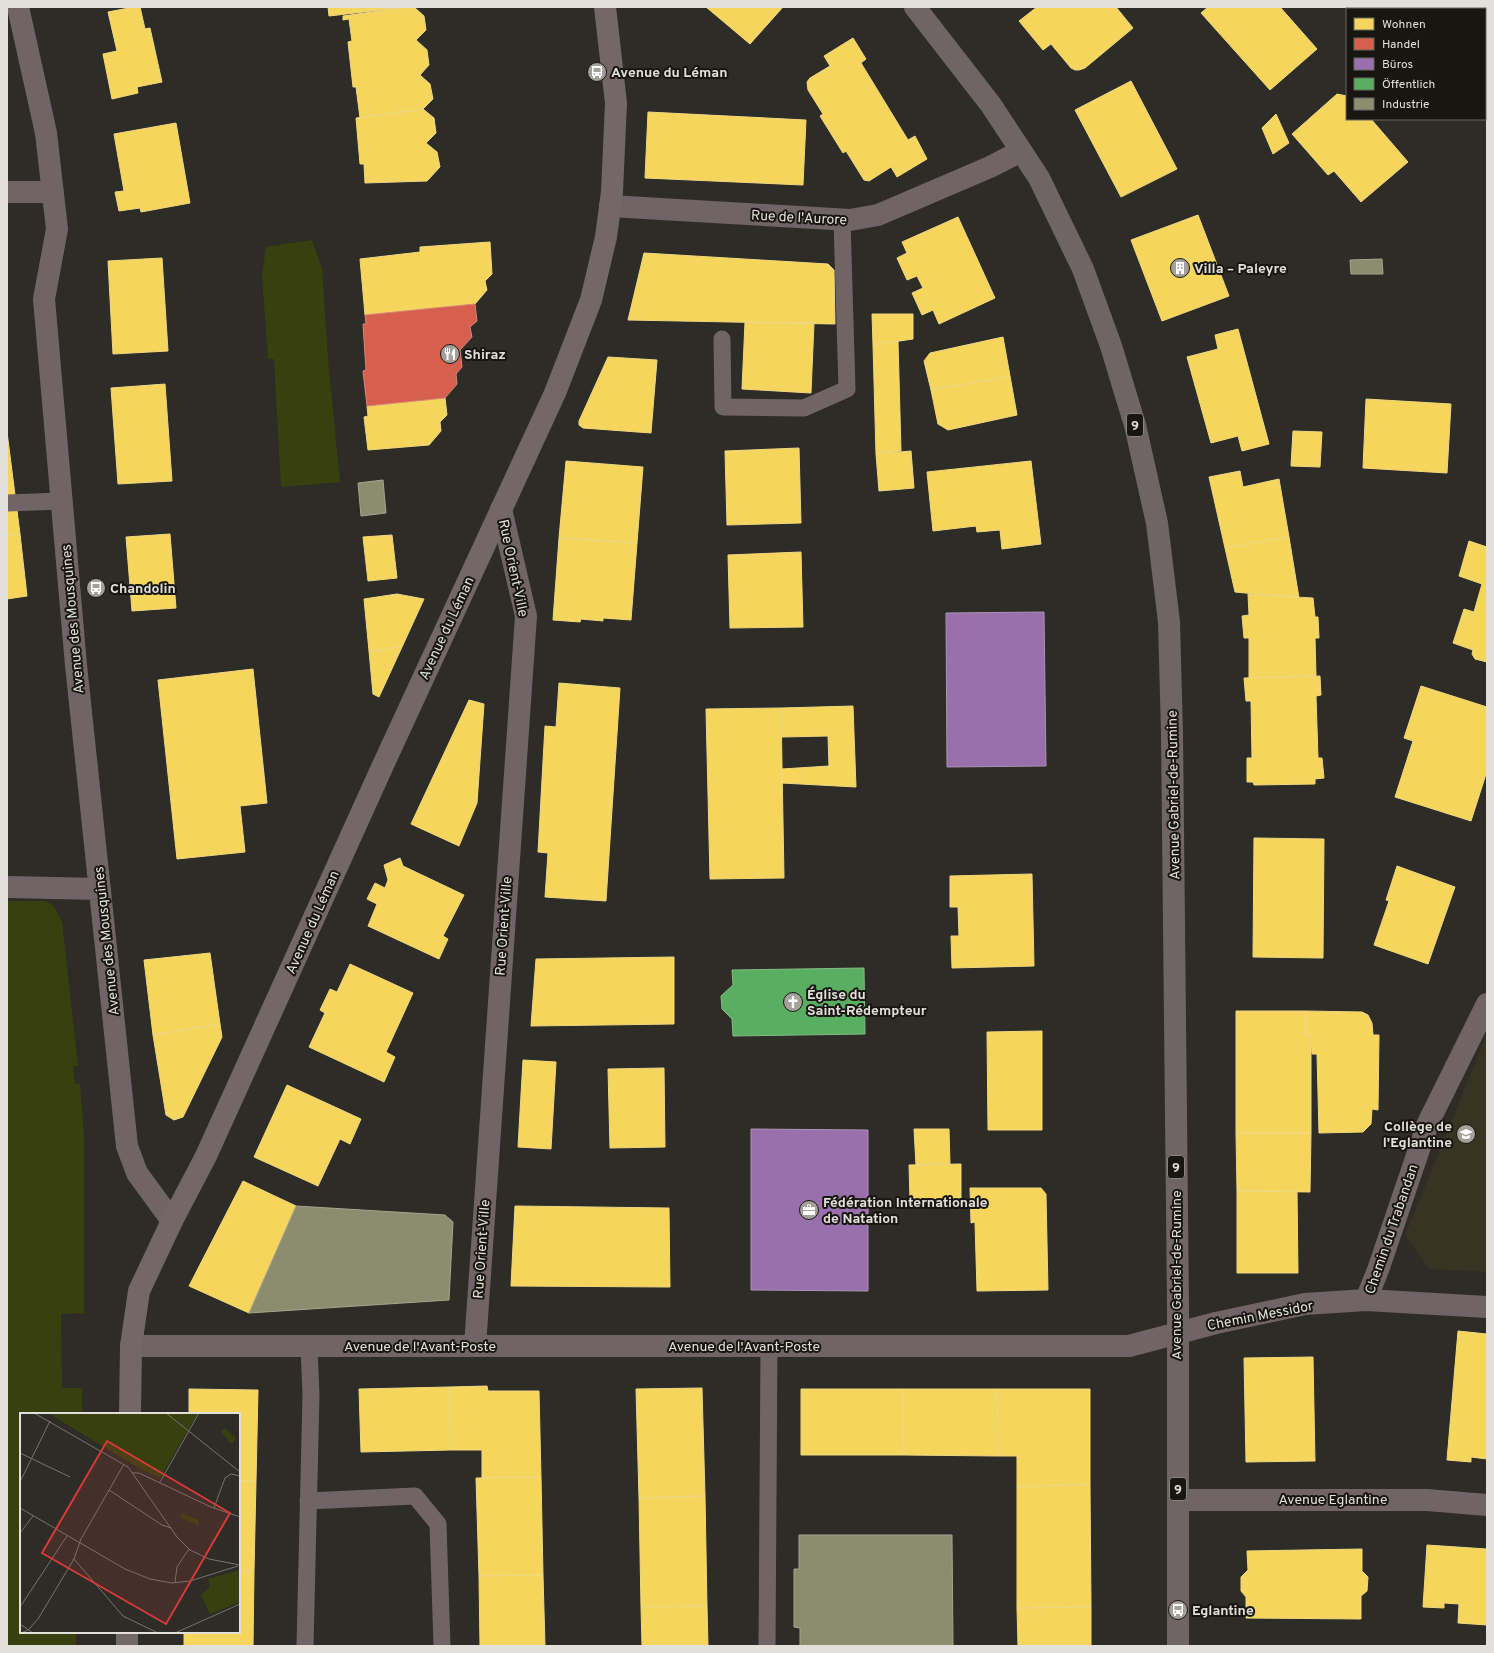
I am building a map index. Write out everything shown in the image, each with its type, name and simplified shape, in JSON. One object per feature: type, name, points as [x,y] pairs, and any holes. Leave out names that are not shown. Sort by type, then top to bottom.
[{"type":"main road","name":"Avenue du Léman","points":[[130,1413],[131,1346],[139,1290],[172,1221],[206,1156],[384,763],[555,393],[590,300],[606,237],[610,206],[616,103],[605,7]]},
{"type":"main road","name":"Avenue Gabriel-de-Rumine","points":[[915,7],[991,105],[1039,178],[1083,269],[1111,346],[1135,425],[1157,523],[1169,622],[1172,733],[1178,1306],[1176,1333],[1179,1500],[1178,1646]]},
{"type":"main road","points":[[127,1633],[127,1646]]},
{"type":"street","name":"Avenue des Mousquines","points":[[18,7],[46,132],[57,229],[44,299],[76,665],[127,1146],[137,1173],[172,1221]]},
{"type":"street","name":"Rue de l'Aurore","points":[[610,206],[850,220],[878,215],[1001,162],[1021,151]]},
{"type":"street","points":[[7,192],[53,192]]},
{"type":"street","name":"Rue Orient-Ville","points":[[475,1346],[526,616],[501,509]]},
{"type":"street","points":[[7,887],[100,889]]},
{"type":"street","name":"Chemin du Trabandan","points":[[1366,1300],[1378,1270],[1428,1123],[1487,1004]]},
{"type":"street","name":"Chemin Messidor","points":[[1176,1333],[1304,1304],[1366,1300],[1487,1306]]},
{"type":"street","name":"Avenue de l'Avant-Poste","points":[[131,1346],[1129,1346],[1176,1333]]},
{"type":"street","name":"Avenue Eglantine","points":[[1179,1500],[1427,1500],[1487,1505]]},
{"type":"lane","points":[[722,339],[723,407],[804,408],[847,389],[842,220]]},
{"type":"lane","points":[[7,503],[61,501]]},
{"type":"lane","points":[[767,1646],[770,1345]]},
{"type":"lane","points":[[305,1646],[311,1395],[309,1346]]},
{"type":"lane","points":[[308,1501],[415,1496],[438,1524],[442,1646]]},
{"type":"shaded area","name":"Collège de l'Eglantine","points":[[1487,1034],[1487,1272],[1429,1269],[1405,1235]]},
{"type":"green space","points":[[312,240],[322,268],[328,359],[340,482],[281,487],[274,359],[268,359],[262,276],[266,247]]},
{"type":"green space","points":[[7,901],[45,901],[56,909],[62,922],[78,1066],[73,1066],[75,1083],[80,1084],[84,1137],[84,1313],[61,1314],[62,1388],[82,1388],[82,1413],[20,1413],[20,1633],[76,1633],[76,1646],[7,1646]]},
{"type":"building: Wohnen","points":[[140,7],[145,29],[150,28],[162,82],[137,87],[138,93],[112,99],[103,54],[117,51],[108,12]]},
{"type":"building: Wohnen","points":[[328,7],[407,7],[329,16]]},
{"type":"building: Wohnen","points":[[414,7],[424,16],[426,30],[416,40],[427,50],[429,65],[420,75],[430,84],[433,99],[423,109],[360,118],[356,87],[353,87],[348,42],[352,41],[349,19],[343,20],[343,16]]},
{"type":"building: Wohnen","points":[[706,7],[783,7],[750,44]]},
{"type":"building: Wohnen","points":[[1037,7],[1116,7],[1133,28],[1085,68],[1075,70],[1071,68],[1051,44],[1043,50],[1019,21]]},
{"type":"building: Wohnen","points":[[1208,7],[1280,7],[1317,49],[1270,90],[1201,13]]},
{"type":"building: Wohnen","points":[[1407,7],[1470,8],[1408,8]]},
{"type":"building: Wohnen","points":[[853,38],[866,59],[861,63],[908,140],[915,136],[927,159],[897,177],[891,167],[869,181],[864,180],[846,151],[843,153],[820,116],[823,114],[808,90],[807,82],[810,78],[830,66],[824,56]]},
{"type":"building: Wohnen","points":[[1131,81],[1177,169],[1121,197],[1075,110]]},
{"type":"building: Wohnen","points":[[1337,94],[1346,96],[1346,120],[1372,120],[1408,162],[1361,202],[1334,171],[1328,175],[1292,134]]},
{"type":"building: Wohnen","points":[[423,109],[434,118],[436,133],[426,143],[437,152],[440,167],[427,181],[365,183],[364,164],[360,164],[356,118]]},
{"type":"building: Wohnen","points":[[648,112],[806,120],[803,185],[645,178]]},
{"type":"building: Wohnen","points":[[1276,114],[1289,143],[1273,154],[1262,128]]},
{"type":"building: Wohnen","points":[[176,123],[190,203],[141,212],[140,208],[119,211],[115,192],[124,191],[114,134]]},
{"type":"building: Wohnen","name":"Villa – Paleyre","points":[[1198,215],[1229,296],[1162,321],[1131,240]]},
{"type":"building: Wohnen","points":[[958,217],[995,298],[939,324],[933,310],[922,315],[912,293],[923,288],[917,276],[907,280],[897,258],[907,253],[902,242]]},
{"type":"building: Wohnen","points":[[490,242],[492,274],[485,281],[487,290],[475,304],[365,315],[360,259],[420,252],[420,247]]},
{"type":"building: Wohnen","points":[[644,253],[828,264],[834,270],[835,324],[628,320]]},
{"type":"building: Wohnen","points":[[162,258],[168,351],[113,354],[108,261]]},
{"type":"building: Wohnen","points":[[872,314],[913,314],[913,339],[873,345]]},
{"type":"building: Wohnen","points":[[745,322],[814,323],[811,393],[742,389]]},
{"type":"building: Wohnen","points":[[1238,329],[1269,444],[1242,451],[1238,436],[1211,443],[1187,357],[1218,349],[1215,335]]},
{"type":"building: Wohnen","points":[[1003,337],[1010,376],[931,390],[924,361],[930,353]]},
{"type":"building: Wohnen","points":[[898,341],[901,451],[876,454],[873,345]]},
{"type":"building: Wohnen","points":[[608,357],[657,360],[651,433],[583,428],[579,425],[579,421]]},
{"type":"building: Wohnen","points":[[1010,376],[1017,415],[948,430],[938,424],[931,390]]},
{"type":"building: Wohnen","points":[[165,384],[172,481],[118,484],[111,388]]},
{"type":"building: Wohnen","points":[[445,398],[447,415],[440,422],[441,431],[429,445],[368,450],[364,417],[368,416],[367,406]]},
{"type":"building: Wohnen","points":[[1366,399],[1451,404],[1447,473],[1363,468]]},
{"type":"building: Wohnen","points":[[1293,431],[1322,432],[1320,467],[1291,466]]},
{"type":"building: Wohnen","points":[[7,432],[20,534],[7,535]]},
{"type":"building: Wohnen","points":[[799,448],[801,523],[727,525],[725,451]]},
{"type":"building: Wohnen","points":[[911,451],[914,488],[879,491],[876,454]]},
{"type":"building: Wohnen","points":[[566,461],[643,467],[637,543],[559,538]]},
{"type":"building: Wohnen","points":[[1031,461],[1041,544],[1002,549],[1000,530],[977,532],[976,526],[933,531],[927,472]]},
{"type":"building: Wohnen","points":[[1240,471],[1243,487],[1279,479],[1289,537],[1225,548],[1209,477]]},
{"type":"building: Wohnen","points":[[20,534],[27,596],[7,599],[7,535]]},
{"type":"building: Wohnen","points":[[170,534],[176,608],[132,611],[126,537]]},
{"type":"building: Wohnen","points":[[392,535],[397,578],[368,581],[363,537]]},
{"type":"building: Wohnen","points":[[1289,537],[1299,598],[1235,592],[1225,548]]},
{"type":"building: Wohnen","points":[[559,538],[637,543],[631,620],[603,618],[603,621],[581,619],[580,622],[553,620]]},
{"type":"building: Wohnen","points":[[1469,541],[1487,547],[1487,662],[1475,659],[1472,654],[1473,650],[1453,643],[1464,609],[1474,612],[1482,584],[1459,576]]},
{"type":"building: Wohnen","points":[[801,552],[803,627],[730,628],[728,555]]},
{"type":"building: Wohnen","points":[[397,594],[424,599],[402,647],[369,651],[364,599]]},
{"type":"building: Wohnen","points":[[1248,594],[1313,598],[1315,617],[1318,617],[1319,638],[1315,638],[1316,676],[1249,678],[1249,638],[1244,638],[1242,616],[1249,615]]},
{"type":"building: Wohnen","points":[[402,647],[379,697],[373,694],[369,651]]},
{"type":"building: Wohnen","points":[[253,669],[267,803],[240,806],[245,852],[177,859],[158,680]]},
{"type":"building: Wohnen","points":[[1320,676],[1321,695],[1316,696],[1318,758],[1322,758],[1324,778],[1315,779],[1315,784],[1254,785],[1253,782],[1247,782],[1247,758],[1252,758],[1251,701],[1246,701],[1244,678]]},
{"type":"building: Wohnen","points":[[559,683],[620,688],[606,901],[545,897],[548,853],[538,852],[545,726],[556,727]]},
{"type":"building: Wohnen","points":[[1421,686],[1487,707],[1487,771],[1471,821],[1395,797],[1413,741],[1404,738]]},
{"type":"building: Wohnen","points":[[469,700],[484,704],[477,803],[459,846],[411,824]]},
{"type":"building: Wohnen","points":[[853,706],[856,787],[782,783],[782,769],[829,766],[828,736],[782,737],[781,708]]},
{"type":"building: Wohnen","points":[[781,708],[784,878],[710,879],[706,709]]},
{"type":"building: Wohnen","points":[[1254,838],[1324,839],[1323,958],[1253,957]]},
{"type":"building: Wohnen","points":[[400,858],[403,866],[464,895],[443,936],[448,939],[439,959],[368,926],[377,904],[367,899],[375,883],[385,888],[388,880],[384,865]]},
{"type":"building: Wohnen","points":[[1397,866],[1455,887],[1428,964],[1374,945],[1389,901],[1386,900]]},
{"type":"building: Wohnen","points":[[1032,874],[1034,966],[952,968],[951,936],[959,936],[958,907],[950,907],[950,876]]},
{"type":"building: Wohnen","points":[[210,953],[220,1024],[153,1035],[144,960]]},
{"type":"building: Wohnen","points":[[674,957],[674,1024],[531,1026],[536,959]]},
{"type":"building: Wohnen","points":[[350,964],[413,993],[386,1052],[395,1057],[384,1082],[309,1047],[325,1013],[320,1010],[330,989],[337,992]]},
{"type":"building: Wohnen","points":[[1236,1011],[1306,1011],[1306,1035],[1311,1035],[1311,1133],[1236,1133]]},
{"type":"building: Wohnen","points":[[1306,1011],[1362,1012],[1368,1015],[1372,1023],[1373,1035],[1379,1035],[1378,1110],[1372,1109],[1371,1124],[1363,1132],[1319,1133],[1317,1054],[1312,1054],[1311,1035],[1306,1035]]},
{"type":"building: Wohnen","points":[[220,1024],[222,1037],[183,1117],[174,1120],[166,1115],[153,1035]]},
{"type":"building: Wohnen","points":[[1042,1031],[1042,1130],[988,1130],[987,1032]]},
{"type":"building: Wohnen","points":[[523,1060],[556,1062],[551,1149],[518,1147]]},
{"type":"building: Wohnen","points":[[664,1068],[665,1147],[610,1148],[608,1069]]},
{"type":"building: Wohnen","points":[[287,1085],[361,1119],[350,1144],[340,1139],[318,1186],[254,1157]]},
{"type":"building: Wohnen","points":[[914,1129],[949,1129],[950,1164],[916,1165]]},
{"type":"building: Wohnen","points":[[1236,1133],[1311,1133],[1310,1192],[1237,1191]]},
{"type":"building: Wohnen","points":[[961,1164],[961,1198],[910,1199],[909,1165]]},
{"type":"building: Wohnen","points":[[243,1181],[296,1206],[249,1313],[189,1286]]},
{"type":"building: Wohnen","points":[[970,1188],[1041,1188],[1046,1194],[1048,1290],[977,1291],[975,1222],[971,1223]]},
{"type":"building: Wohnen","points":[[1237,1191],[1297,1191],[1298,1273],[1237,1273]]},
{"type":"building: Wohnen","points":[[515,1206],[669,1208],[670,1287],[511,1286]]},
{"type":"building: Wohnen","points":[[1458,1331],[1487,1334],[1487,1459],[1471,1457],[1471,1462],[1447,1460]]},
{"type":"building: Wohnen","points":[[1313,1357],[1315,1461],[1246,1462],[1244,1358]]},
{"type":"building: Wohnen","points":[[487,1386],[488,1391],[539,1391],[541,1477],[482,1478],[482,1450],[451,1450],[449,1387]]},
{"type":"building: Wohnen","points":[[449,1387],[451,1450],[361,1452],[359,1389]]},
{"type":"building: Wohnen","points":[[702,1388],[705,1496],[639,1498],[636,1389]]},
{"type":"building: Wohnen","points":[[189,1389],[258,1390],[256,1481],[240,1481],[240,1413],[189,1413]]},
{"type":"building: Wohnen","points":[[801,1389],[903,1389],[904,1455],[801,1455]]},
{"type":"building: Wohnen","points":[[903,1389],[997,1389],[998,1456],[904,1455]]},
{"type":"building: Wohnen","points":[[997,1389],[1090,1389],[1090,1484],[1017,1487],[1017,1456],[998,1456]]},
{"type":"building: Wohnen","points":[[541,1477],[543,1575],[479,1576],[476,1478]]},
{"type":"building: Wohnen","points":[[240,1481],[256,1481],[254,1572],[240,1571]]},
{"type":"building: Wohnen","points":[[1090,1484],[1091,1607],[1017,1608],[1017,1487]]},
{"type":"building: Wohnen","points":[[705,1496],[707,1606],[641,1607],[639,1498]]},
{"type":"building: Wohnen","points":[[1427,1545],[1487,1549],[1487,1625],[1458,1623],[1459,1604],[1444,1603],[1444,1608],[1423,1607]]},
{"type":"building: Wohnen","points":[[1362,1549],[1362,1571],[1368,1577],[1367,1591],[1361,1596],[1361,1619],[1246,1618],[1246,1597],[1241,1591],[1241,1577],[1248,1570],[1247,1551]]},
{"type":"building: Wohnen","points":[[240,1571],[254,1572],[253,1646],[184,1646],[184,1633],[240,1633]]},
{"type":"building: Wohnen","points":[[543,1575],[545,1646],[480,1646],[479,1576]]},
{"type":"building: Wohnen","points":[[707,1606],[708,1646],[642,1646],[641,1607]]},
{"type":"building: Wohnen","points":[[1091,1607],[1091,1646],[1018,1646],[1017,1608]]},
{"type":"building: Handel","points":[[475,304],[477,321],[470,327],[472,337],[460,350],[462,367],[456,374],[457,384],[445,398],[367,406],[363,371],[366,370],[363,324],[366,324],[365,315]]},
{"type":"building: Büros","points":[[1044,612],[1046,766],[947,767],[946,613]]},
{"type":"building: Büros","name":"Fédération Internationale de Natation","points":[[751,1129],[868,1130],[868,1291],[751,1290]]},
{"type":"building: Öffentlich","name":"Église du Saint-Rédempteur","points":[[864,968],[865,1034],[733,1036],[732,1019],[722,1009],[721,996],[733,985],[732,970]]},
{"type":"building: Industrie","points":[[1382,259],[1383,274],[1351,274],[1350,260]]},
{"type":"building: Industrie","points":[[383,480],[386,513],[361,516],[358,483]]},
{"type":"building: Industrie","points":[[296,1206],[445,1215],[453,1222],[449,1300],[249,1313]]},
{"type":"building: Industrie","points":[[799,1535],[952,1535],[953,1646],[800,1646],[800,1628],[794,1627],[794,1569],[799,1569]]},
{"type":"place","name":"Avenue du Léman","points":[[597,72]]},
{"type":"place","name":"Villa – Paleyre","points":[[1180,268]]},
{"type":"place","name":"Shiraz","points":[[450,354]]},
{"type":"place","name":"Chandolin","points":[[96,588]]},
{"type":"place","name":"Église du Saint-Rédempteur","points":[[793,1002]]},
{"type":"place","name":"Collège de l'Eglantine","points":[[1466,1134]]},
{"type":"place","name":"Fédération Internationale de Natation","points":[[809,1210]]},
{"type":"place","name":"Eglantine","points":[[1178,1610]]}]
